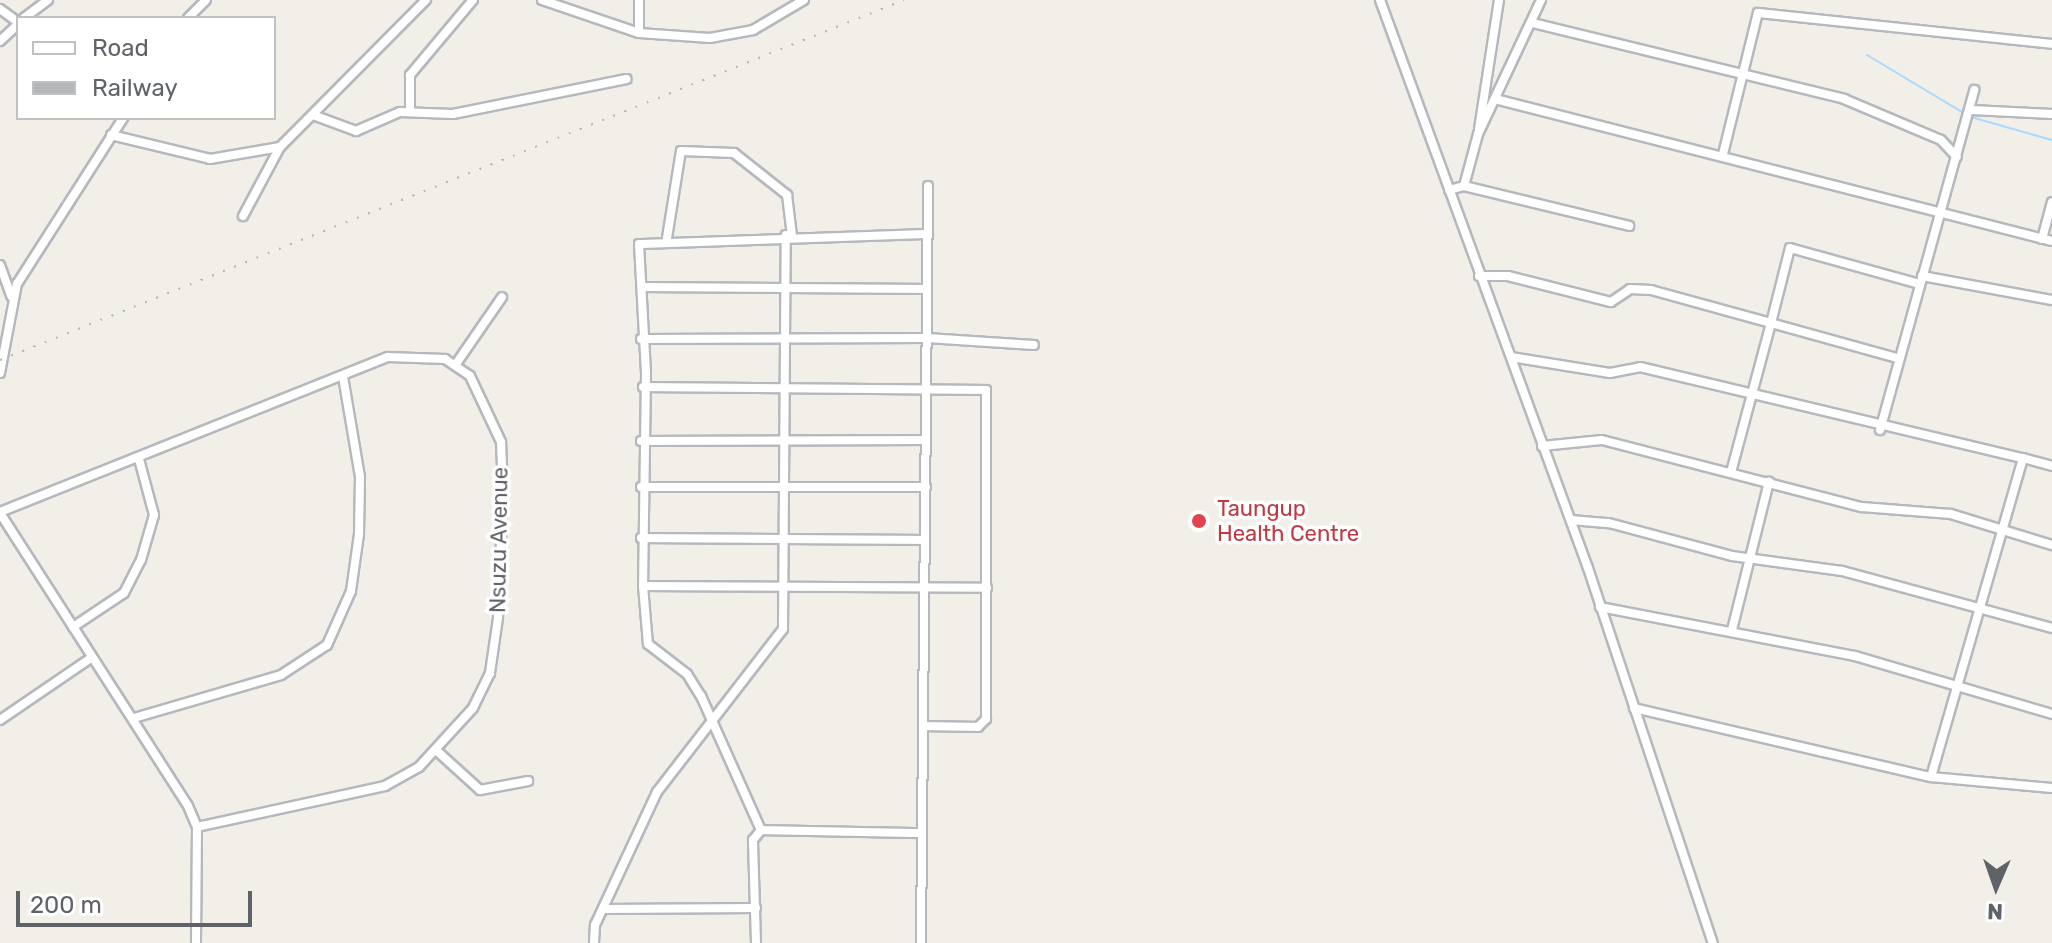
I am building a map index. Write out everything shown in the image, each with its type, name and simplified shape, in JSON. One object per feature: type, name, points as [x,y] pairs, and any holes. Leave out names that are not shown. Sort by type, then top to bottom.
[{"type":"street","points":[[27,16],[48,0]]},
{"type":"street","points":[[190,16],[206,0]]},
{"type":"street","points":[[243,216],[280,147],[426,0]]},
{"type":"street","points":[[410,112],[410,75],[473,0]]},
{"type":"street","points":[[542,0],[639,33],[734,37],[804,0]]},
{"type":"street","points":[[639,0],[639,33]]},
{"type":"street","points":[[1380,0],[1571,520],[1713,943]]},
{"type":"street","points":[[1464,186],[1478,134],[1499,0]]},
{"type":"street","points":[[1478,134],[1533,23],[1541,0]]},
{"type":"street","points":[[0,9],[16,21]]},
{"type":"street","points":[[1723,154],[1738,74],[1761,13],[1826,26],[2052,44]]},
{"type":"street","points":[[1533,23],[1873,110],[1941,140],[1957,157]]},
{"type":"street","points":[[0,41],[16,25]]},
{"type":"street","points":[[313,115],[356,131],[410,112],[462,112],[627,79]]},
{"type":"street","points":[[1880,430],[1897,358],[1944,217],[1974,90]]},
{"type":"street","points":[[1495,99],[1723,154],[1944,217],[2047,240],[2052,202]]},
{"type":"street","points":[[1969,115],[2052,114]]},
{"type":"street","points":[[0,373],[11,297],[122,120]]},
{"type":"street","points":[[111,135],[210,159],[280,147]]},
{"type":"street","points":[[594,943],[603,909],[657,792],[780,637],[788,486],[787,195],[734,153],[681,151],[667,238]]},
{"type":"street","points":[[921,943],[928,186]]},
{"type":"street","points":[[1449,190],[1464,186],[1629,226]]},
{"type":"street","points":[[761,830],[687,674],[648,644],[641,538],[644,287],[639,244],[667,238],[928,234]]},
{"type":"street","points":[[1731,472],[1790,248],[1921,280],[2052,300]]},
{"type":"street","points":[[0,265],[11,297]]},
{"type":"street","points":[[1479,276],[1508,276],[1611,302],[1630,289],[1651,290],[1897,358]]},
{"type":"street","points":[[644,287],[927,289]]},
{"type":"street","points":[[196,943],[197,827],[134,718],[91,658],[0,512],[388,357],[456,364],[502,297]]},
{"type":"street","points":[[641,339],[927,338],[1034,345]]},
{"type":"street","points":[[1511,357],[1610,373],[1640,367],[1880,430],[1938,435],[2052,465]]},
{"type":"street","name":"Nsuzu Avenue","points":[[197,827],[385,786],[437,751],[490,673],[498,618],[501,442],[470,376],[456,364]]},
{"type":"street","points":[[134,718],[281,675],[327,645],[351,591],[359,534],[360,477],[343,377]]},
{"type":"street","points":[[643,387],[927,388],[989,394],[984,724],[924,726]]},
{"type":"street","points":[[641,441],[787,437],[926,440]]},
{"type":"street","points":[[1542,446],[1602,440],[1862,507],[1913,505],[2000,527],[2052,545]]},
{"type":"street","points":[[1931,777],[2000,527],[2023,458]]},
{"type":"street","points":[[73,627],[124,593],[141,560],[154,515],[139,459]]},
{"type":"street","points":[[1732,630],[1769,482]]},
{"type":"street","points":[[641,487],[926,487]]},
{"type":"street","points":[[1571,520],[1752,558],[1842,571],[1900,592],[1979,607],[2052,628]]},
{"type":"street","points":[[641,538],[925,540]]},
{"type":"street","points":[[643,586],[987,588]]},
{"type":"street","points":[[1600,607],[1732,630],[1958,683],[2052,714]]},
{"type":"street","points":[[0,720],[91,658]]},
{"type":"street","points":[[1634,708],[1931,777],[2052,788]]},
{"type":"street","points":[[437,751],[480,790],[528,781]]},
{"type":"street","points":[[761,830],[922,833]]},
{"type":"street","points":[[756,943],[753,840],[761,830]]},
{"type":"street","points":[[603,909],[756,908]]},
{"type":"waterway","points":[[1867,55],[1965,114]]},
{"type":"waterway","points":[[1971,117],[2052,140]]},
{"type":"railway","points":[[0,360],[904,0]]},
{"type":"place","name":"Taungup Health Centre","points":[[1199,521]]}]
